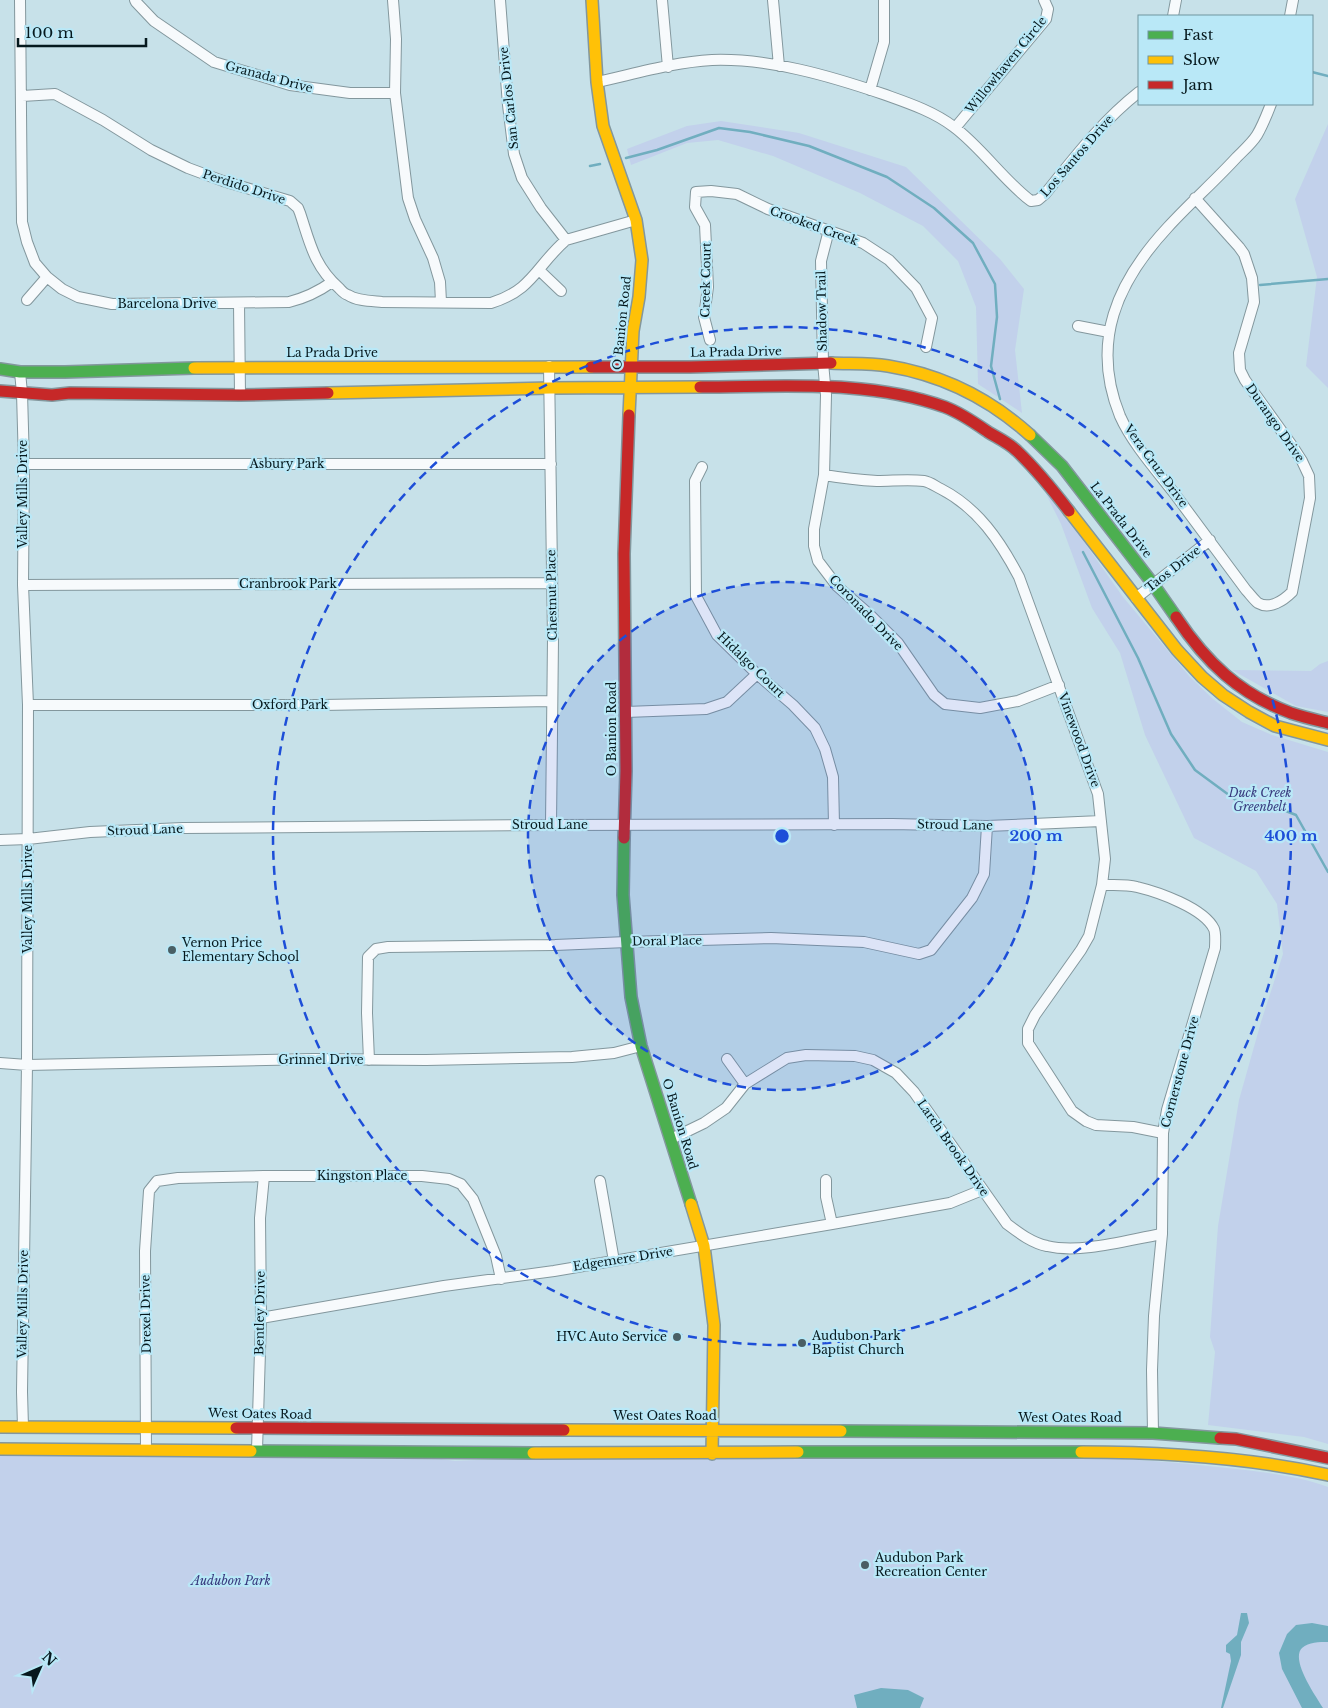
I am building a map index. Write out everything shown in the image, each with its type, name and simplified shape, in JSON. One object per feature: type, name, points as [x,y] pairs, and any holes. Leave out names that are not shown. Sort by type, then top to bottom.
[{"type":"main road","name":"O Banion Road","points":[[592,0],[597,82],[603,126],[636,220],[642,260],[630,366],[624,554],[626,712],[623,895],[631,997],[641,1046],[704,1246],[714,1325],[712,1454]]},
{"type":"main road","name":"La Prada Drive","points":[[0,369],[20,372],[65,372],[240,367],[823,364],[887,366],[923,374],[950,382],[976,395],[1014,420],[1037,441],[1062,466],[1153,584],[1194,644],[1232,681],[1260,699],[1283,710],[1318,722],[1328,723]]},
{"type":"main road","points":[[0,391],[52,395],[70,393],[240,396],[550,388],[826,388],[879,390],[916,398],[947,408],[969,419],[1016,450],[1054,491],[1177,650],[1223,695],[1275,726],[1328,740]]},
{"type":"main road","name":"West Oates Road","points":[[0,1427],[147,1426],[1153,1433],[1236,1439],[1328,1458]]},
{"type":"main road","points":[[22,1449],[23,1427]]},
{"type":"main road","points":[[422,1429],[423,1453]]},
{"type":"main road","points":[[526,1452],[532,1429]]},
{"type":"main road","points":[[1093,1452],[1136,1447],[1145,1444],[1153,1433],[1165,1446],[1183,1454]]},
{"type":"main road","points":[[0,1449],[712,1454],[1093,1452],[1183,1454],[1285,1467],[1328,1475]]},
{"type":"street","name":"Barcelona Drive","points":[[20,0],[22,222],[34,263],[47,277],[62,289],[78,297],[112,304],[289,302],[303,298],[332,282]]},
{"type":"street","name":"Granada Drive","points":[[135,0],[154,22],[214,62],[300,87],[350,93],[395,93]]},
{"type":"street","points":[[393,0],[396,39],[395,93],[408,198],[415,219],[433,258],[440,282],[441,302]]},
{"type":"street","name":"San Carlos Drive","points":[[500,0],[508,105],[514,154],[522,178],[541,208],[566,240]]},
{"type":"street","points":[[662,0],[668,67]]},
{"type":"street","points":[[773,0],[778,66]]},
{"type":"street","points":[[870,90],[884,42],[884,0]]},
{"type":"street","name":"Willowhaven Circle","points":[[955,128],[1046,19],[1048,9],[1044,0]]},
{"type":"street","points":[[1173,15],[1176,0]]},
{"type":"street","points":[[1290,15],[1293,0]]},
{"type":"street","points":[[597,82],[668,67],[713,60],[778,66],[826,76],[870,90],[929,111],[955,128]]},
{"type":"street","name":"Los Santos Drive","points":[[955,128],[997,167],[1023,195],[1031,201],[1038,200],[1118,109],[1138,93]]},
{"type":"street","name":"Perdido Drive","points":[[22,96],[55,94],[103,120],[151,150],[188,168],[223,181],[290,201],[300,213],[314,258],[332,282],[347,296],[382,302],[491,303],[508,298],[525,286],[566,240]]},
{"type":"street","name":"Vera Cruz Drive","points":[[1271,105],[1256,137],[1219,177],[1195,198],[1164,231],[1125,284],[1113,312],[1109,332],[1109,380],[1120,416],[1139,448],[1246,590],[1259,603],[1271,605],[1284,600],[1292,592],[1295,579]]},
{"type":"street","name":"Crooked Creek","points":[[696,192],[710,191],[737,194],[768,209],[863,244],[889,260],[916,288],[932,318],[926,347]]},
{"type":"street","name":"Creek Court","points":[[696,192],[695,207],[706,225],[708,287],[704,317],[710,340]]},
{"type":"street","name":"Durango Drive","points":[[1195,198],[1244,254],[1252,278],[1254,302],[1239,353],[1240,370],[1245,380],[1302,460],[1309,476],[1310,498],[1295,579]]},
{"type":"street","points":[[566,240],[636,220]]},
{"type":"street","name":"Shadow Trail","points":[[823,364],[821,261],[828,230]]},
{"type":"street","points":[[539,270],[561,291]]},
{"type":"street","points":[[26,300],[47,277]]},
{"type":"street","points":[[239,303],[240,396]]},
{"type":"street","points":[[1078,326],[1109,332]]},
{"type":"street","name":"Coronado Drive","points":[[823,364],[826,388],[824,475],[814,529],[814,546],[818,561],[837,586],[898,643],[934,695],[945,704],[980,708],[1018,701],[1058,685]]},
{"type":"street","name":"Chestnut Place","points":[[549,366],[552,584],[551,825]]},
{"type":"street","name":"Valley Mills Drive","points":[[20,372],[24,464],[23,585],[28,705],[23,1427]]},
{"type":"street","name":"Asbury Park","points":[[24,464],[551,464]]},
{"type":"street","name":"Hidalgo Court","points":[[702,467],[695,482],[696,596],[717,635],[756,674],[793,705],[815,728],[825,749],[834,777],[834,825]]},
{"type":"street","name":"Vinewood Drive","points":[[824,475],[858,480],[903,479],[926,482],[950,494],[988,527],[1019,577],[1098,794],[1105,859],[1102,885],[1089,936],[1035,1015],[1028,1029],[1028,1042],[1072,1111],[1086,1122],[1163,1134]]},
{"type":"street","name":"Taos Drive","points":[[1136,598],[1210,540]]},
{"type":"street","name":"Cranbrook Park","points":[[23,585],[552,584]]},
{"type":"street","points":[[626,712],[706,709],[727,702],[756,674]]},
{"type":"street","name":"Oxford Park","points":[[28,705],[322,705],[551,701]]},
{"type":"street","name":"Stroud Lane","points":[[0,840],[90,832],[174,829],[551,825],[986,826],[1101,821]]},
{"type":"street","name":"Doral Place","points":[[369,1060],[367,1013],[368,957],[376,949],[388,946],[555,945],[771,938],[864,942],[919,954],[931,950],[972,898],[984,874],[986,826]]},
{"type":"street","name":"Cornerstone Drive","points":[[1102,885],[1138,887],[1166,897],[1188,906],[1202,915],[1214,930],[1215,948],[1167,1110],[1163,1134],[1162,1234],[1154,1316],[1152,1370],[1153,1433]]},
{"type":"street","name":"Grinnel Drive","points":[[0,1063],[572,1057],[614,1053],[641,1046]]},
{"type":"street","name":"Larch Brook Drive","points":[[671,1139],[704,1123],[726,1108],[745,1084],[787,1058],[856,1056],[873,1060],[896,1073],[914,1092],[1007,1224],[1023,1236],[1046,1246],[1067,1249],[1096,1246],[1162,1234]]},
{"type":"street","points":[[727,1059],[745,1084]]},
{"type":"street","name":"Kingston Place","points":[[158,1181],[178,1178],[264,1176],[422,1176],[449,1179],[461,1184],[474,1199],[496,1256],[500,1279]]},
{"type":"street","name":"Bentley Drive","points":[[257,1450],[261,1318],[260,1218],[264,1176]]},
{"type":"street","points":[[826,1180],[826,1197],[832,1224]]},
{"type":"street","name":"Drexel Drive","points":[[146,1450],[146,1225],[149,1191],[158,1181]]},
{"type":"street","points":[[600,1181],[614,1261]]},
{"type":"street","name":"Edgemere Drive","points":[[261,1318],[444,1286],[614,1261],[832,1224],[950,1203],[982,1190]]},
{"type":"green space","points":[[721,121],[799,133],[906,167],[1000,259],[1024,289],[1015,350],[1022,413],[978,384],[976,307],[958,261],[923,226],[860,193],[773,156],[718,140],[687,143],[631,165],[627,149],[687,126]]},
{"type":"green space","points":[[1328,124],[1328,388],[1306,366],[1317,277],[1295,199]]},
{"type":"green space","name":"Duck Creek Greenbelt","points":[[1045,492],[1082,539],[1123,597],[1189,676],[1213,699],[1242,722],[1272,735],[1328,752],[1328,1444],[1304,1437],[1208,1425],[1215,1352],[1210,1337],[1218,1226],[1239,1100],[1283,954],[1277,904],[1256,871],[1194,838],[1145,735],[1120,653],[1092,608],[1061,524]]},
{"type":"green space","points":[[1328,661],[1328,712],[1296,706],[1232,670],[1311,671]]},
{"type":"green space","name":"Audubon Park","points":[[0,1453],[420,1456],[455,1461],[546,1457],[1123,1459],[1214,1467],[1291,1477],[1328,1487],[1328,1708],[0,1708]]},
{"type":"shaded area","points":[[1241,1613],[1247,1613],[1249,1623],[1241,1642],[1241,1655],[1223,1708],[1221,1708],[1231,1661],[1230,1654],[1226,1652],[1226,1645],[1237,1635]]},
{"type":"shaded area","points":[[1312,1623],[1328,1626],[1328,1642],[1305,1646],[1299,1654],[1299,1661],[1305,1678],[1323,1708],[1302,1708],[1282,1669],[1279,1653],[1287,1634],[1296,1625]]},
{"type":"shaded area","points":[[881,1688],[908,1690],[924,1698],[920,1708],[857,1708],[854,1695]]},
{"type":"waterway","points":[[1313,72],[1328,76]]},
{"type":"waterway","points":[[626,158],[657,150],[719,128],[750,132],[809,146],[887,177],[934,208],[973,243],[995,284],[997,317],[991,366],[1000,399]]},
{"type":"waterway","points":[[590,166],[600,164]]},
{"type":"waterway","points":[[1260,285],[1328,279]]},
{"type":"waterway","points":[[1083,552],[1138,658],[1171,734],[1195,770],[1248,809],[1273,806],[1296,815],[1328,872]]},
{"type":"traffic: fast","points":[[0,369],[20,372],[65,372],[194,368]]},
{"type":"traffic: fast","points":[[1030,435],[1062,466],[1153,584],[1176,617]]},
{"type":"traffic: fast","points":[[624,838],[623,895],[631,997],[641,1046],[691,1204]]},
{"type":"traffic: fast","points":[[841,1431],[1153,1433],[1220,1438]]},
{"type":"traffic: fast","points":[[251,1451],[533,1453]]},
{"type":"traffic: fast","points":[[798,1452],[1081,1452]]},
{"type":"traffic: slow","points":[[592,0],[597,82],[603,126],[636,220],[642,260],[639,297],[633,331],[629,415]]},
{"type":"traffic: slow","points":[[831,363],[888,366],[928,375],[982,399],[1030,435]]},
{"type":"traffic: slow","points":[[194,368],[591,367]]},
{"type":"traffic: slow","points":[[328,393],[700,387]]},
{"type":"traffic: slow","points":[[1069,511],[1177,650],[1202,677],[1223,695],[1275,726],[1328,740]]},
{"type":"traffic: slow","points":[[691,1204],[704,1246],[714,1325],[712,1454]]},
{"type":"traffic: slow","points":[[0,1427],[236,1428]]},
{"type":"traffic: slow","points":[[564,1430],[841,1431]]},
{"type":"traffic: slow","points":[[0,1449],[251,1451]]},
{"type":"traffic: slow","points":[[533,1453],[798,1452]]},
{"type":"traffic: slow","points":[[1081,1452],[1205,1457],[1267,1464],[1328,1475]]},
{"type":"traffic: jam","points":[[591,367],[690,367],[831,363]]},
{"type":"traffic: jam","points":[[700,387],[824,386],[855,388],[916,398],[945,407],[968,418],[1014,448],[1038,472],[1069,511]]},
{"type":"traffic: jam","points":[[0,391],[52,395],[70,393],[240,395],[328,393]]},
{"type":"traffic: jam","points":[[624,838],[626,771],[624,554],[629,415]]},
{"type":"traffic: jam","points":[[1176,617],[1199,648],[1225,675],[1240,686],[1272,705],[1328,723]]},
{"type":"traffic: jam","points":[[236,1428],[564,1430]]},
{"type":"traffic: jam","points":[[1220,1438],[1236,1439],[1328,1458]]},
{"type":"place","name":"Vernon Price Elementary School","points":[[172,950]]},
{"type":"place","name":"HVC Auto Service","points":[[677,1337]]},
{"type":"place","name":"Audubon Park Baptist Church","points":[[802,1343]]},
{"type":"place","name":"Audubon Park Recreation Center","points":[[865,1565]]}]
